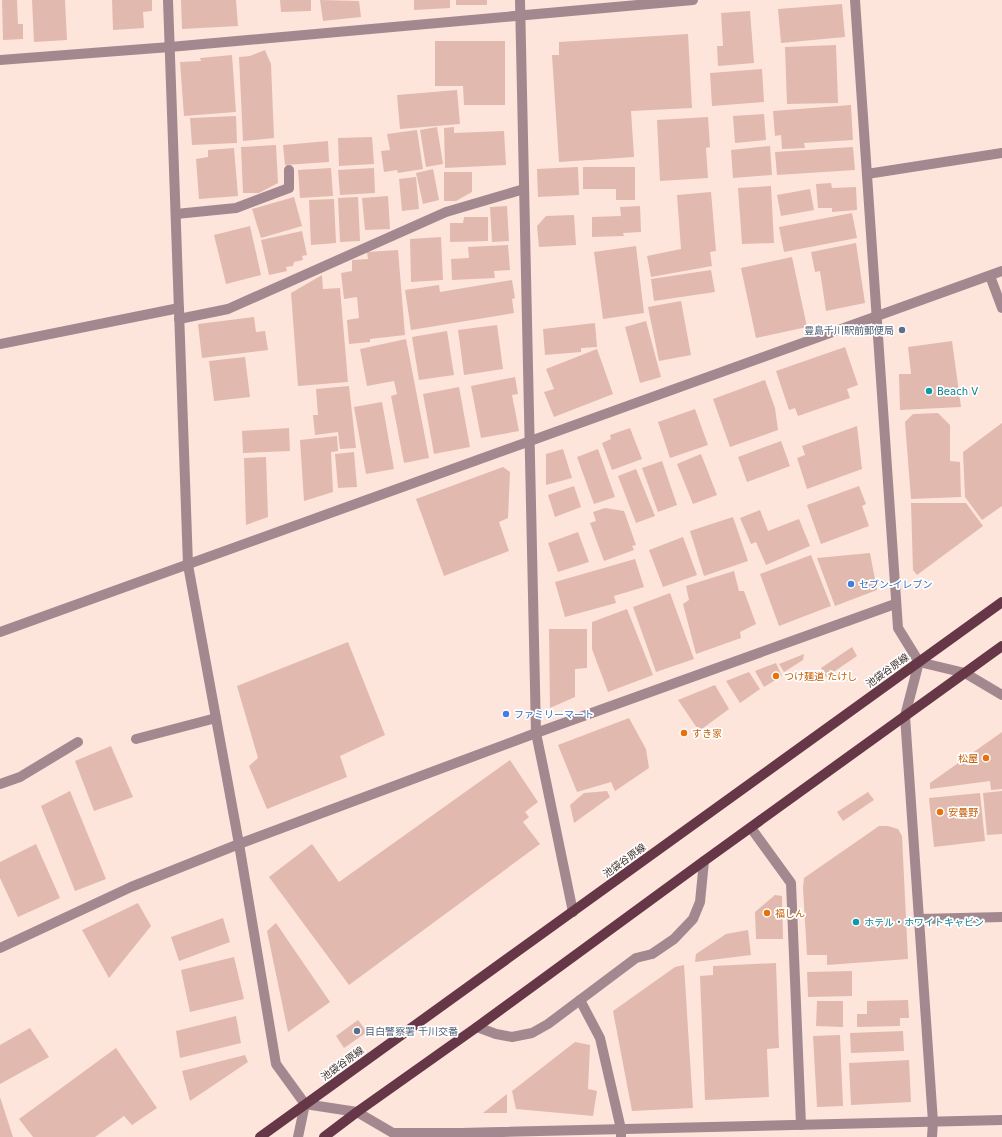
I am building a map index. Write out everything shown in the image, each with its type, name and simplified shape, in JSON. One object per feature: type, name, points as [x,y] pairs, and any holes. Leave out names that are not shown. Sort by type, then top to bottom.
[{"type":"main road","name":"池袋谷原線","points":[[260,1137],[1002,602]]},
{"type":"main road","points":[[324,1137],[1002,646]]},
{"type":"street","points":[[168,0],[188,565],[239,844],[276,1064],[305,1104],[357,1112],[393,1133],[461,1135],[621,1133],[801,1125],[1002,1120]]},
{"type":"street","points":[[520,0],[536,733],[573,912]]},
{"type":"street","points":[[0,60],[170,47],[693,0]]},
{"type":"street","points":[[855,0],[895,604],[898,628],[919,662],[965,673],[1002,695]]},
{"type":"street","points":[[867,174],[1002,153]]},
{"type":"street","points":[[176,214],[236,208],[289,188],[289,170]]},
{"type":"street","points":[[179,319],[228,309],[446,212],[524,189]]},
{"type":"street","points":[[0,632],[529,443],[1002,271]]},
{"type":"street","points":[[990,276],[1002,308]]},
{"type":"street","points":[[0,344],[179,308]]},
{"type":"street","points":[[0,948],[131,887],[239,844],[536,733],[895,604]]},
{"type":"street","points":[[919,662],[905,716],[920,919],[932,1137]]},
{"type":"street","points":[[136,739],[216,718]]},
{"type":"street","points":[[0,784],[20,777],[78,742]]},
{"type":"street","points":[[751,828],[791,883],[801,1125]]},
{"type":"street","points":[[477,1027],[496,1034],[512,1037],[532,1033],[548,1024],[636,958],[652,954],[674,939],[692,919],[700,902],[704,861]]},
{"type":"street","points":[[920,919],[1002,917]]},
{"type":"street","points":[[580,1000],[600,1038],[621,1133]]},
{"type":"street","points":[[298,1137],[305,1104]]},
{"type":"building","points":[[2,0],[17,0],[18,24],[23,24],[23,39],[3,40]]},
{"type":"building","points":[[32,0],[65,0],[67,40],[34,42]]},
{"type":"building","points":[[112,0],[152,0],[152,11],[143,12],[144,28],[113,30]]},
{"type":"building","points":[[181,0],[236,0],[238,26],[182,29]]},
{"type":"building","points":[[280,0],[311,0],[311,11],[281,12]]},
{"type":"building","points":[[320,0],[359,1],[361,17],[323,21]]},
{"type":"building","points":[[414,0],[450,0],[450,8],[414,10]]},
{"type":"building","points":[[456,0],[487,0],[487,5],[456,5]]},
{"type":"building","points":[[842,4],[845,37],[781,43],[778,9]]},
{"type":"building","points":[[750,11],[754,63],[718,66],[717,46],[723,46],[721,13]]},
{"type":"building","points":[[688,34],[692,108],[631,111],[634,157],[559,162],[552,55],[559,55],[559,42]]},
{"type":"building","points":[[435,41],[505,41],[505,105],[464,105],[463,86],[435,86]]},
{"type":"building","points":[[836,45],[838,103],[787,104],[785,47]]},
{"type":"building","points":[[265,50],[271,64],[274,138],[243,141],[239,57],[250,56]]},
{"type":"building","points":[[232,55],[236,112],[184,116],[180,62],[201,61],[200,58]]},
{"type":"building","points":[[762,69],[764,102],[712,106],[710,73]]},
{"type":"building","points":[[457,90],[460,124],[400,129],[397,95]]},
{"type":"building","points":[[851,105],[853,140],[804,143],[805,148],[782,149],[781,135],[775,136],[773,111]]},
{"type":"building","points":[[764,114],[766,140],[735,143],[733,116]]},
{"type":"building","points":[[236,116],[237,143],[192,145],[190,118]]},
{"type":"building","points":[[708,117],[710,147],[706,148],[708,178],[660,181],[657,120]]},
{"type":"building","points":[[437,127],[443,164],[426,167],[420,130]]},
{"type":"building","points":[[454,127],[454,133],[504,131],[506,165],[445,168],[444,128]]},
{"type":"building","points":[[417,130],[423,169],[398,173],[397,170],[384,172],[381,151],[390,150],[387,134]]},
{"type":"building","points":[[372,137],[374,164],[339,166],[338,138]]},
{"type":"building","points":[[328,141],[329,162],[285,165],[283,145]]},
{"type":"building","points":[[276,145],[278,183],[259,193],[243,193],[241,147]]},
{"type":"building","points":[[770,146],[772,175],[733,178],[731,150]]},
{"type":"building","points":[[853,147],[855,170],[777,175],[775,152]]},
{"type":"building","points":[[234,148],[238,196],[199,199],[196,159],[208,157],[208,150]]},
{"type":"building","points":[[578,167],[579,195],[538,197],[537,169]]},
{"type":"building","points":[[583,167],[635,167],[635,200],[616,200],[616,189],[583,189]]},
{"type":"building","points":[[331,168],[333,196],[300,198],[298,170]]},
{"type":"building","points":[[374,168],[375,193],[340,195],[338,170]]},
{"type":"building","points":[[433,169],[439,200],[423,204],[416,173]]},
{"type":"building","points":[[444,172],[472,172],[472,192],[456,201],[444,201]]},
{"type":"building","points":[[416,177],[419,209],[402,211],[399,179]]},
{"type":"building","points":[[831,183],[832,188],[856,187],[857,210],[832,212],[832,208],[818,208],[816,184]]},
{"type":"building","points":[[771,186],[774,243],[742,244],[738,188]]},
{"type":"building","points":[[810,189],[814,210],[781,216],[777,195]]},
{"type":"building","points":[[711,192],[716,251],[710,252],[712,266],[651,277],[647,256],[681,249],[677,195]]},
{"type":"building","points":[[388,196],[390,229],[365,230],[362,198]]},
{"type":"building","points":[[294,197],[302,226],[261,238],[252,209]]},
{"type":"building","points":[[358,197],[360,241],[340,242],[338,198]]},
{"type":"building","points":[[334,199],[336,243],[311,245],[309,200]]},
{"type":"building","points":[[507,206],[509,241],[492,242],[490,207]]},
{"type":"building","points":[[640,206],[641,232],[623,233],[624,236],[592,237],[592,217],[621,216],[620,207]]},
{"type":"building","points":[[852,213],[857,238],[784,252],[779,227]]},
{"type":"building","points":[[574,215],[576,245],[539,247],[537,226],[546,216]]},
{"type":"building","points":[[464,217],[488,217],[488,241],[450,242],[450,223],[463,223]]},
{"type":"building","points":[[250,226],[261,275],[226,284],[214,235]]},
{"type":"building","points":[[302,231],[307,255],[302,256],[303,260],[294,262],[293,266],[286,267],[287,271],[269,275],[261,240]]},
{"type":"building","points":[[441,237],[443,280],[411,282],[410,239]]},
{"type":"building","points":[[856,243],[865,303],[826,311],[820,271],[815,272],[811,252]]},
{"type":"building","points":[[508,245],[510,270],[494,271],[495,278],[452,280],[451,259],[469,258],[468,247]]},
{"type":"building","points":[[636,246],[644,313],[603,319],[594,252]]},
{"type":"building","points":[[398,250],[405,335],[370,339],[370,342],[349,344],[347,320],[359,318],[357,297],[344,299],[341,273],[352,271],[352,260],[368,259],[367,252]]},
{"type":"building","points":[[792,257],[807,327],[756,338],[741,268]]},
{"type":"building","points":[[711,270],[715,292],[654,301],[651,279]]},
{"type":"building","points":[[322,275],[323,289],[340,288],[348,382],[298,386],[291,293]]},
{"type":"building","points":[[512,280],[515,298],[512,299],[514,313],[411,330],[405,290],[439,285],[440,292]]},
{"type":"building","points":[[681,301],[691,355],[659,361],[648,307]]},
{"type":"building","points":[[254,317],[256,332],[265,331],[268,350],[202,358],[198,324]]},
{"type":"building","points":[[646,321],[661,377],[640,383],[625,327]]},
{"type":"building","points":[[595,323],[597,347],[581,348],[581,352],[545,355],[543,329]]},
{"type":"building","points":[[497,325],[503,369],[464,375],[458,330]]},
{"type":"building","points":[[447,331],[454,375],[419,380],[412,337]]},
{"type":"building","points":[[406,339],[429,458],[404,463],[391,396],[397,394],[394,381],[367,386],[360,349]]},
{"type":"building","name":"Beach V","points":[[952,341],[961,407],[900,410],[899,374],[911,374],[908,347]]},
{"type":"building","points":[[845,347],[858,385],[847,389],[850,398],[798,416],[795,408],[789,410],[776,371]]},
{"type":"building","points":[[597,349],[613,394],[554,417],[544,392],[554,389],[546,369]]},
{"type":"building","points":[[245,357],[250,397],[214,401],[209,361]]},
{"type":"building","points":[[515,377],[518,394],[512,395],[519,431],[481,438],[471,386]]},
{"type":"building","points":[[765,380],[775,408],[778,430],[730,447],[713,399]]},
{"type":"building","points":[[349,386],[356,448],[340,449],[338,432],[315,435],[313,415],[318,415],[316,389]]},
{"type":"building","points":[[459,387],[470,447],[434,454],[423,394]]},
{"type":"building","points":[[382,402],[394,469],[366,474],[354,407]]},
{"type":"building","points":[[695,409],[708,445],[670,458],[658,422]]},
{"type":"building","points":[[938,413],[950,425],[950,461],[960,462],[961,497],[911,499],[905,422],[913,414]]},
{"type":"building","points":[[1002,423],[1002,506],[982,520],[965,497],[963,452]]},
{"type":"building","points":[[857,426],[862,469],[807,489],[797,458],[805,455],[802,446]]},
{"type":"building","points":[[289,428],[290,451],[243,453],[242,431]]},
{"type":"building","points":[[630,428],[642,459],[612,470],[602,443],[611,439],[610,435]]},
{"type":"building","points":[[337,436],[338,451],[331,452],[333,492],[304,501],[300,440]]},
{"type":"building","points":[[781,441],[790,466],[747,482],[738,457]]},
{"type":"building","points":[[563,449],[572,478],[546,485],[546,454]]},
{"type":"building","points":[[598,449],[615,497],[594,504],[577,457]]},
{"type":"building","points":[[354,452],[357,487],[338,488],[335,454]]},
{"type":"building","points":[[701,454],[717,495],[693,504],[677,464]]},
{"type":"building","points":[[266,457],[268,517],[246,525],[244,458]]},
{"type":"building","points":[[662,461],[677,505],[658,512],[642,468]]},
{"type":"building","points":[[503,467],[510,472],[508,518],[499,522],[509,551],[444,576],[416,499]]},
{"type":"building","points":[[636,469],[655,516],[636,523],[618,476]]},
{"type":"building","points":[[574,486],[581,507],[555,517],[548,495]]},
{"type":"building","points":[[859,486],[866,504],[862,506],[869,526],[821,544],[807,505]]},
{"type":"building","points":[[911,503],[966,503],[983,526],[917,575],[913,570]]},
{"type":"building","points":[[605,508],[624,511],[636,545],[632,546],[634,550],[604,561],[590,523],[596,521],[593,512]]},
{"type":"building","points":[[760,510],[768,531],[799,519],[810,546],[766,565],[756,542],[751,544],[740,518]]},
{"type":"building","points":[[733,517],[748,561],[704,576],[690,531]]},
{"type":"building","points":[[578,532],[589,562],[558,572],[548,543]]},
{"type":"building","points":[[683,537],[697,575],[663,587],[649,550]]},
{"type":"building","points":[[870,553],[877,590],[835,606],[817,558]]},
{"type":"building","points":[[811,555],[831,606],[779,626],[760,574]]},
{"type":"building","points":[[635,559],[644,587],[614,596],[616,603],[565,617],[555,582]]},
{"type":"building","points":[[734,571],[739,591],[744,591],[756,624],[740,632],[741,638],[696,654],[683,604],[689,600],[686,586]]},
{"type":"building","points":[[670,593],[694,659],[656,672],[633,607]]},
{"type":"building","points":[[627,609],[653,675],[608,692],[592,649],[592,622]]},
{"type":"building","points":[[549,629],[587,629],[587,668],[575,669],[575,697],[550,708]]},
{"type":"building","points":[[348,642],[385,735],[340,756],[347,777],[267,809],[249,766],[258,758],[237,686]]},
{"type":"building","points":[[852,647],[857,656],[826,677],[821,668]]},
{"type":"building","points":[[804,654],[803,660],[784,672],[779,664]]},
{"type":"building","points":[[776,663],[782,676],[764,687],[755,671]]},
{"type":"building","points":[[749,672],[760,689],[740,703],[726,681]]},
{"type":"building","points":[[715,685],[729,709],[699,731],[678,700]]},
{"type":"building","points":[[629,718],[646,749],[649,768],[615,791],[611,782],[577,792],[558,745]]},
{"type":"building","points":[[1002,732],[1002,789],[991,790],[990,781],[930,789],[930,783]]},
{"type":"building","points":[[111,746],[133,797],[94,811],[75,761]]},
{"type":"building","points":[[510,760],[538,802],[525,812],[529,817],[523,822],[540,844],[349,985],[269,877],[312,844],[339,882]]},
{"type":"building","points":[[70,791],[106,879],[75,891],[41,806]]},
{"type":"building","points":[[607,791],[610,797],[574,823],[570,805],[584,793]]},
{"type":"building","points":[[1002,791],[1002,834],[987,835],[983,793]]},
{"type":"building","points":[[868,792],[874,800],[843,821],[837,812]]},
{"type":"building","points":[[980,793],[985,841],[934,847],[929,798]]},
{"type":"building","name":"ホテル・ホワイトキャビン","points":[[879,826],[888,826],[898,829],[902,836],[908,959],[827,965],[827,955],[807,955],[803,888],[804,878]]},
{"type":"building","points":[[36,844],[60,898],[18,917],[0,878],[0,862]]},
{"type":"building","points":[[775,895],[782,896],[783,939],[756,939],[755,912]]},
{"type":"building","points":[[138,903],[151,926],[109,978],[82,930]]},
{"type":"building","points":[[223,918],[230,942],[179,961],[171,937]]},
{"type":"building","points":[[276,923],[330,1002],[288,1032],[267,931]]},
{"type":"building","points":[[748,930],[751,955],[695,962],[696,954],[726,934]]},
{"type":"building","points":[[234,957],[244,999],[190,1012],[181,970]]},
{"type":"building","points":[[776,963],[779,1048],[767,1049],[769,1097],[705,1100],[700,976],[713,975],[713,966]]},
{"type":"building","points":[[684,965],[693,1108],[632,1111],[613,1011],[675,967]]},
{"type":"building","points":[[852,971],[852,996],[808,997],[807,972]]},
{"type":"building","points":[[908,1000],[909,1018],[900,1018],[900,1026],[857,1027],[857,1014],[867,1014],[867,1001]]},
{"type":"building","points":[[817,1001],[843,1001],[843,1027],[816,1026]]},
{"type":"building","points":[[236,1016],[241,1043],[180,1058],[176,1031]]},
{"type":"building","points":[[358,1020],[367,1032],[344,1048],[336,1036]]},
{"type":"building","points":[[30,1028],[49,1057],[0,1084],[0,1045]]},
{"type":"building","points":[[903,1031],[904,1051],[851,1053],[850,1033]]},
{"type":"building","points":[[840,1035],[843,1106],[817,1107],[813,1036]]},
{"type":"building","points":[[575,1042],[590,1045],[588,1089],[597,1091],[593,1116],[516,1109],[512,1091]]},
{"type":"building","points":[[116,1048],[157,1108],[132,1125],[124,1116],[95,1137],[33,1137],[19,1119]]},
{"type":"building","points":[[245,1055],[248,1062],[190,1101],[182,1071]]},
{"type":"building","points":[[909,1060],[911,1102],[851,1105],[849,1063]]},
{"type":"building","points":[[507,1094],[507,1113],[483,1113]]},
{"type":"building","points":[[0,1097],[13,1137],[0,1137]]},
{"type":"place","name":"豊島千川駅前郵便局","points":[[902,330]]},
{"type":"place","name":"Beach V","points":[[929,391]]},
{"type":"place","name":"セブン-イレブン","points":[[851,584]]},
{"type":"place","name":"つけ麺道 たけし","points":[[776,676]]},
{"type":"place","name":"ファミリーマート","points":[[506,714]]},
{"type":"place","name":"すき家","points":[[684,733]]},
{"type":"place","name":"松屋","points":[[986,758]]},
{"type":"place","name":"安曇野","points":[[940,812]]},
{"type":"place","name":"福しん","points":[[767,913]]},
{"type":"place","name":"ホテル・ホワイトキャビン","points":[[856,922]]},
{"type":"place","name":"目白警察署 千川交番","points":[[357,1031]]}]
